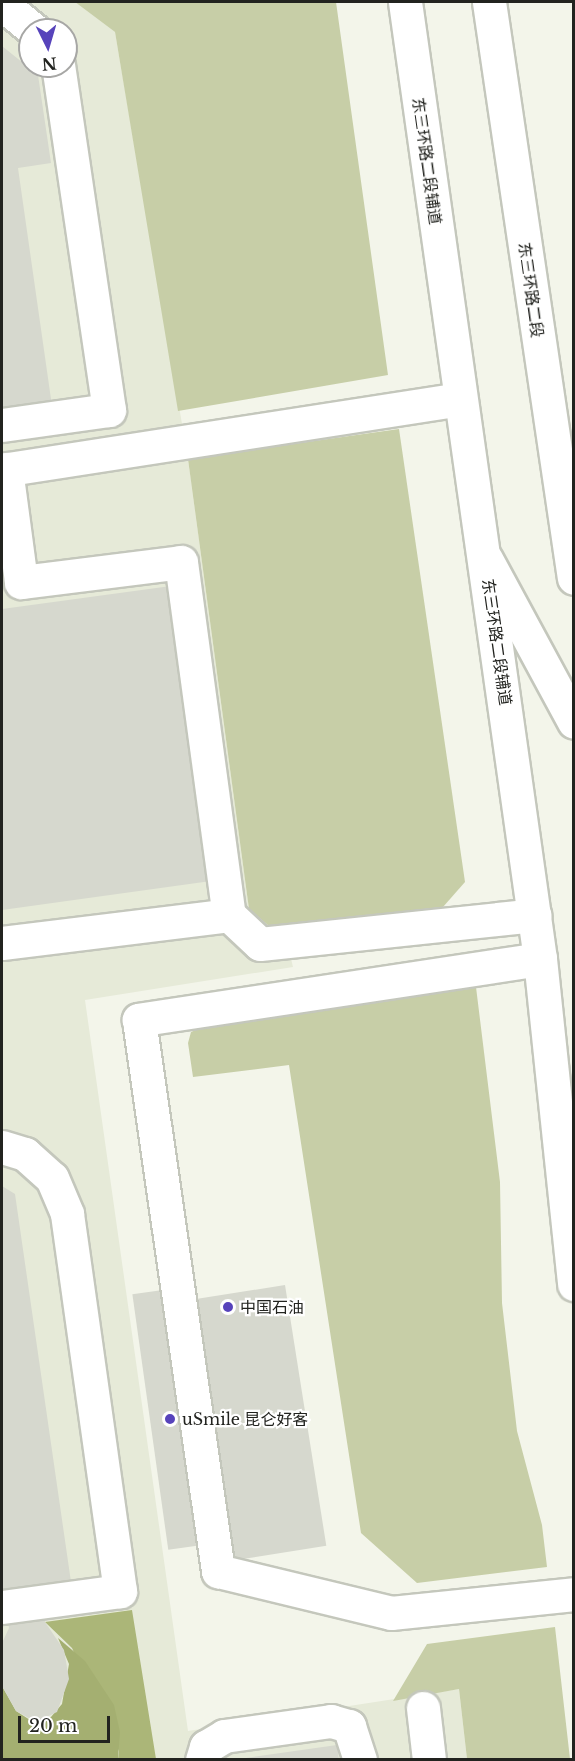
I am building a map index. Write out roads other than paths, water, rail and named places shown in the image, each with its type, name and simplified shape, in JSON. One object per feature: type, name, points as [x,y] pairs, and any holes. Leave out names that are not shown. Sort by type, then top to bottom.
[{"type":"main road","name":"东三环路二段辅道","points":[[405,2],[460,399],[486,559],[540,959],[573,1284]]},
{"type":"main road","name":"东三环路二段","points":[[489,2],[573,578]]},
{"type":"main road","points":[[2,4],[19,18]]},
{"type":"main road","points":[[2,425],[109,410],[60,78]]},
{"type":"main road","points":[[460,399],[4,469],[21,582],[181,562],[229,915],[260,944],[534,915]]},
{"type":"main road","points":[[486,559],[573,722]]},
{"type":"main road","points":[[2,944],[229,915]]},
{"type":"main road","points":[[540,959],[139,1020],[218,1571],[391,1613],[573,1594]]},
{"type":"main road","points":[[2,1147],[25,1154],[52,1178],[67,1214],[120,1591],[2,1607]]},
{"type":"main road","points":[[423,1708],[429,1760]]},
{"type":"main road","points":[[202,1760],[206,1747],[224,1736],[331,1722],[349,1726],[360,1760]]},
{"type":"place","name":"中国石油","points":[[228,1307]]},
{"type":"place","name":"uSmile 昆仑好客","points":[[170,1419]]}]
